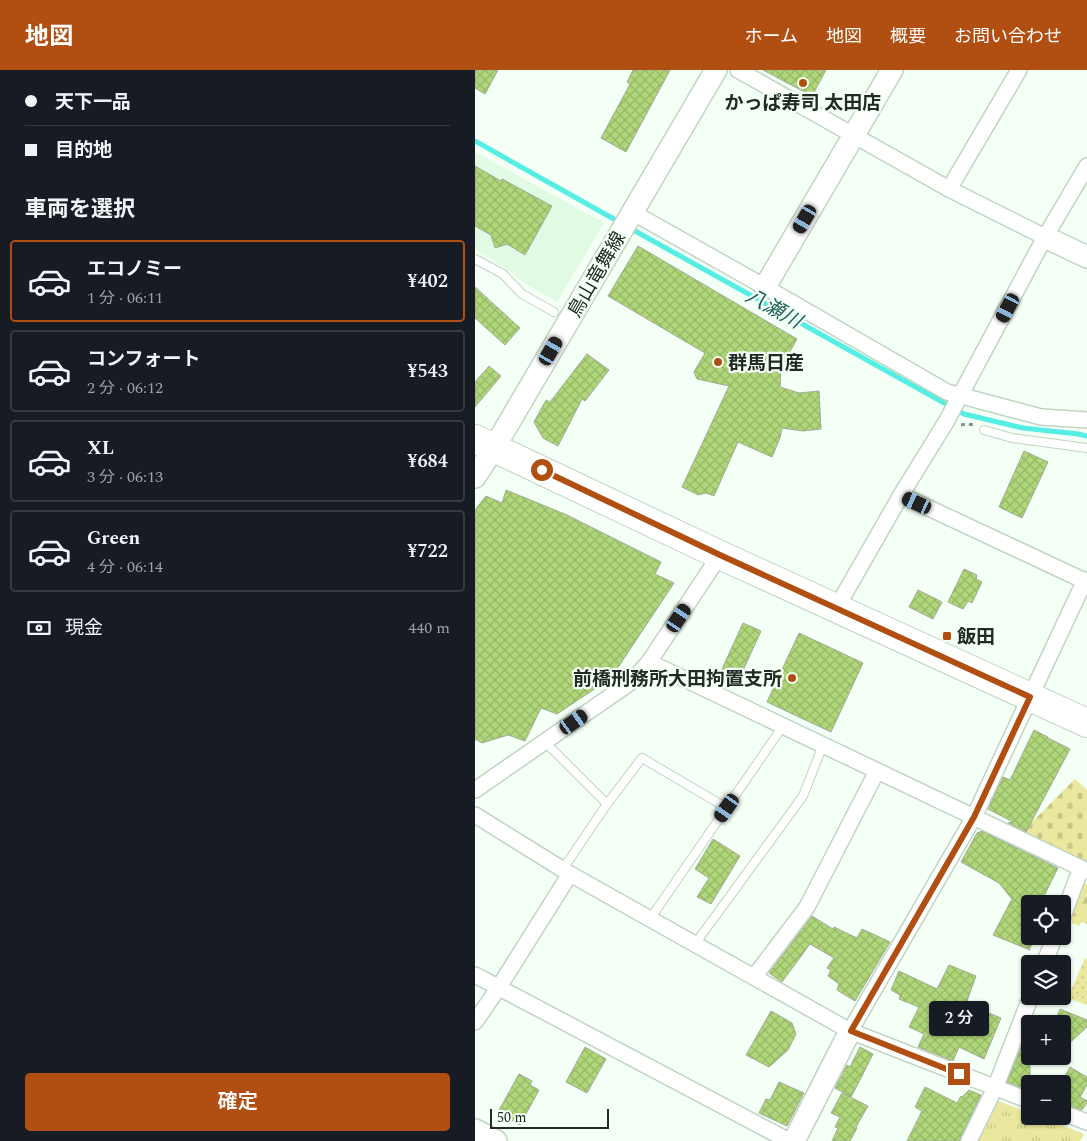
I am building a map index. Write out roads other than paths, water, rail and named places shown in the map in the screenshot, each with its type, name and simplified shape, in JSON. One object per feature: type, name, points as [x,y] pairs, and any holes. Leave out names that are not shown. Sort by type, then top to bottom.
[{"type":"highway","points":[[485,443],[720,555],[1087,723]]},
{"type":"main road","name":"鳥山竜舞線","points":[[475,477],[485,443],[627,220],[716,70]]},
{"type":"main road","points":[[765,287],[892,70]]},
{"type":"main road","points":[[1045,237],[1087,257]]},
{"type":"main road","points":[[794,1141],[851,1031]]},
{"type":"main road","points":[[475,1130],[497,1141]]},
{"type":"street","points":[[738,70],[949,189],[1045,237]]},
{"type":"street","points":[[949,189],[1019,70]]},
{"type":"street","points":[[837,607],[901,495],[961,396],[1045,237],[1087,166]]},
{"type":"street","points":[[627,220],[765,287],[947,392],[1041,417],[1087,420]]},
{"type":"street","points":[[851,1031],[974,817],[1086,581],[901,495]]},
{"type":"street","points":[[475,790],[631,682],[649,662],[720,555]]},
{"type":"street","points":[[649,662],[1084,870],[1071,898]]},
{"type":"street","points":[[754,977],[807,907],[877,771]]},
{"type":"street","points":[[475,815],[567,872],[851,1031],[1021,1098]]},
{"type":"street","points":[[475,1022],[499,987],[567,872]]},
{"type":"street","points":[[475,975],[789,1141]]},
{"type":"street","points":[[969,1141],[995,1088],[1027,1005]]},
{"type":"street","points":[[1071,1116],[1087,1122]]},
{"type":"lane","points":[[475,259],[503,274],[522,294],[554,312]]},
{"type":"lane","points":[[984,430],[1012,438],[1087,448]]},
{"type":"lane","points":[[650,918],[783,726]]},
{"type":"lane","points":[[545,742],[607,804]]},
{"type":"lane","points":[[695,944],[803,796],[823,745]]},
{"type":"lane","points":[[567,872],[607,804],[642,758],[727,808]]},
{"type":"waterway","name":"八瀬川","points":[[475,141],[621,223]]},
{"type":"waterway","name":"八瀬川","points":[[628,227],[964,414],[1023,428],[1087,436]]},
{"type":"place","name":"かっぱ寿司 太田店","points":[[803,83]]},
{"type":"place","name":"群馬日産","points":[[718,362]]},
{"type":"place","name":"飯田","points":[[947,636]]},
{"type":"place","name":"前橋刑務所大田拘置支所","points":[[792,678]]}]
